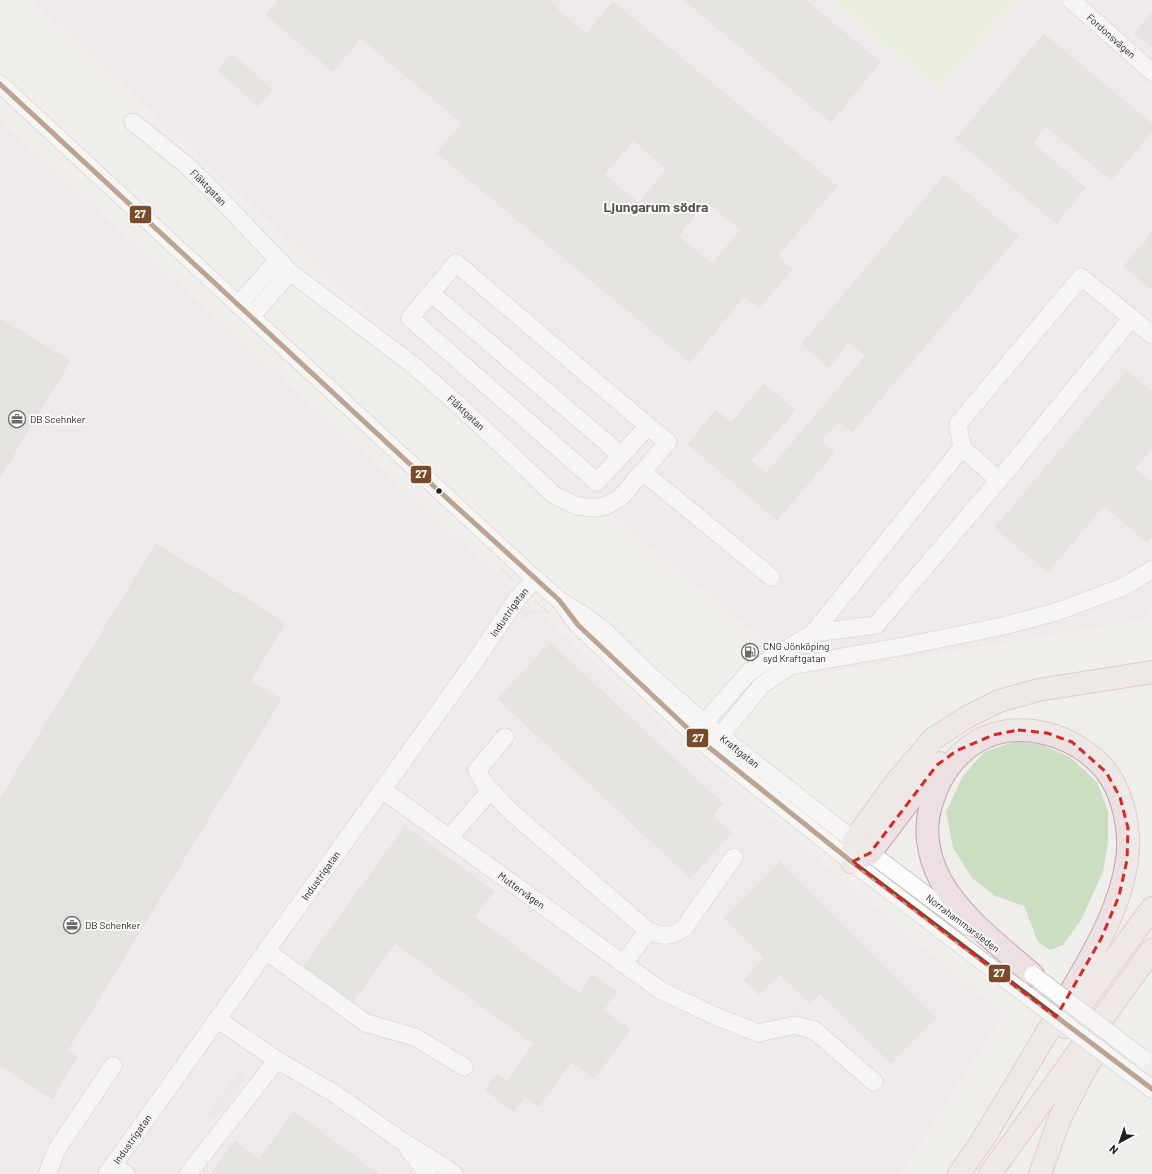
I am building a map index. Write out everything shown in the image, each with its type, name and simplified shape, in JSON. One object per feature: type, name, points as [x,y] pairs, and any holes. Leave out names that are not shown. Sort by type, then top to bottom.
[{"type":"highway","points":[[859,851],[897,781],[933,739],[967,717],[999,701],[1038,690],[1152,672]]},
{"type":"highway","points":[[859,851],[937,766],[956,751],[993,735],[1018,730],[1047,733],[1072,742],[1090,756],[1106,772],[1120,797],[1128,828],[1127,860],[1119,896],[1101,939],[1043,1040],[981,1142]]},
{"type":"highway","points":[[976,742],[956,758],[944,774],[934,795],[928,811],[927,835],[931,858],[941,881],[962,910],[987,935],[1026,982]]},
{"type":"highway","points":[[959,1174],[1152,908]]},
{"type":"highway","points":[[990,1174],[1152,950]]},
{"type":"highway","points":[[1040,1174],[1060,1118],[1084,1071],[1152,960]]},
{"type":"street","name":"Fordonsvägen","points":[[1071,0],[1152,72]]},
{"type":"street","name":"Kraftgatan","points":[[0,84],[535,579],[559,600],[585,616],[608,634],[654,680],[859,851]]},
{"type":"street","name":"Fläktgatan","points":[[133,122],[186,165],[207,185],[290,272],[413,365],[462,408],[542,485],[564,501],[577,506],[593,508],[606,506],[621,497],[668,442],[648,426]]},
{"type":"street","points":[[238,305],[278,260]]},
{"type":"street","points":[[456,264],[648,426],[597,482],[410,318],[456,264]]},
{"type":"street","points":[[251,317],[290,272]]},
{"type":"street","points":[[999,480],[962,448],[958,424],[1081,277],[1152,335]]},
{"type":"street","points":[[431,293],[621,455]]},
{"type":"street","points":[[813,633],[876,625],[999,480],[1132,318]]},
{"type":"street","points":[[962,448],[813,633],[749,672],[704,723],[701,741],[720,736],[762,685],[790,666],[905,646],[1003,626],[1056,612],[1123,587],[1150,571],[1152,568]]},
{"type":"street","points":[[643,472],[771,577]]},
{"type":"street","name":"Industrigatan","points":[[115,1171],[217,1019],[473,664],[517,599],[535,579]]},
{"type":"street","name":"Kraftgatan","points":[[559,600],[578,625],[701,741],[859,851]]},
{"type":"street","points":[[505,736],[477,770],[490,791],[508,809],[648,931],[658,935],[674,935],[684,928],[734,857]]},
{"type":"street","name":"Muttervägen","points":[[383,790],[660,990],[715,1016],[758,1033],[795,1025],[814,1030],[874,1082]]},
{"type":"street","points":[[449,838],[490,791]]},
{"type":"street","name":"Norrahammarsleden","points":[[859,851],[1026,982],[1130,1073],[1152,1089]]},
{"type":"street","points":[[623,964],[648,931]]},
{"type":"street","points":[[266,951],[366,1023],[415,1037],[464,1067]]},
{"type":"street","name":"Norrahammarsleden","points":[[1026,982],[1147,1062]]},
{"type":"street","points":[[217,1019],[277,1060],[332,1092],[399,1139],[454,1174]]},
{"type":"street","points":[[188,1174],[277,1060]]},
{"type":"street","points":[[48,1174],[57,1149],[113,1066]]},
{"type":"street","points":[[399,1139],[428,1174]]},
{"type":"highlighted area","points":[[1018,730],[1047,733],[1072,742],[1106,772],[1120,797],[1128,828],[1127,860],[1119,896],[1101,939],[1056,1017],[852,862],[870,853],[937,765],[956,751],[993,735]]},
{"type":"shaded area","points":[[32,0],[1152,0],[1152,609],[1144,619],[816,674],[766,642],[593,500],[580,499],[562,494]]},
{"type":"shaded area","points":[[0,121],[689,750],[1003,1015],[900,1174],[0,1174]]},
{"type":"shaded area","points":[[240,1069],[248,1075],[215,1119],[207,1113]]},
{"type":"green space","points":[[832,0],[1016,0],[938,88]]},
{"type":"green space","points":[[1016,741],[1042,745],[1070,757],[1097,782],[1108,811],[1108,843],[1103,872],[1081,920],[1063,945],[1050,950],[1038,942],[1024,906],[995,896],[972,878],[953,848],[946,812],[963,776],[984,752]]},
{"type":"building","points":[[279,0],[549,0],[558,8],[556,9],[587,34],[613,2],[837,186],[777,256],[792,269],[759,308],[744,296],[690,362],[437,153],[462,123],[361,38],[333,71],[266,15]],"holes":[[[633,140],[667,169],[639,203],[604,175]],[[706,201],[741,230],[712,264],[678,236]]]},
{"type":"building","points":[[684,0],[805,0],[880,62],[831,122]]},
{"type":"building","points":[[1152,13],[1152,47],[1135,33]]},
{"type":"building","points":[[1044,34],[1152,124],[1152,131],[1111,180],[1046,126],[1032,143],[1085,188],[1056,223],[956,139]]},
{"type":"building","points":[[232,54],[272,90],[258,106],[218,70]]},
{"type":"building","points":[[945,175],[1018,236],[852,432],[838,421],[821,441],[834,453],[777,520],[688,444],[716,410],[731,423],[764,384],[795,410],[751,461],[766,474],[866,356],[849,342],[829,367],[802,344]]},
{"type":"building","points":[[1152,233],[1152,290],[1124,266]]},
{"type":"building","name":"DB Scehnker","points":[[0,319],[70,361],[0,477]]},
{"type":"building","points":[[1127,371],[1152,392],[1152,448],[1135,469],[1152,483],[1152,537],[1147,542],[1104,505],[1048,572],[995,528]]},
{"type":"building","name":"DB Schenker","points":[[156,544],[285,623],[250,681],[281,699],[67,1051],[77,1057],[52,1098],[0,1066],[0,799]]},
{"type":"building","points":[[550,643],[723,804],[712,816],[732,833],[690,877],[498,699]]},
{"type":"building","points":[[405,827],[494,891],[474,917],[580,994],[593,975],[616,992],[603,1010],[630,1030],[594,1078],[571,1062],[539,1106],[525,1096],[514,1111],[485,1090],[496,1074],[507,1082],[534,1044],[395,943],[353,1001],[304,966]]},
{"type":"building","points":[[780,862],[936,1018],[891,1063],[820,993],[810,1004],[780,974],[759,994],[744,979],[764,958],[724,918]]},
{"type":"building","points":[[294,1112],[378,1174],[211,1174],[235,1141],[259,1159]]},
{"type":"transit line","name":"27","points":[[0,84],[439,491],[559,600],[578,625],[701,741],[852,862],[1152,1089]]},
{"type":"place","name":"DB Scehnker","points":[[17,419]]},
{"type":"place","name":"CNG Jönköping syd Kraftgatan","points":[[750,652]]},
{"type":"place","name":"DB Schenker","points":[[72,925]]},
{"type":"district","name":"Ljungarum södra","points":[[656,206]]}]
